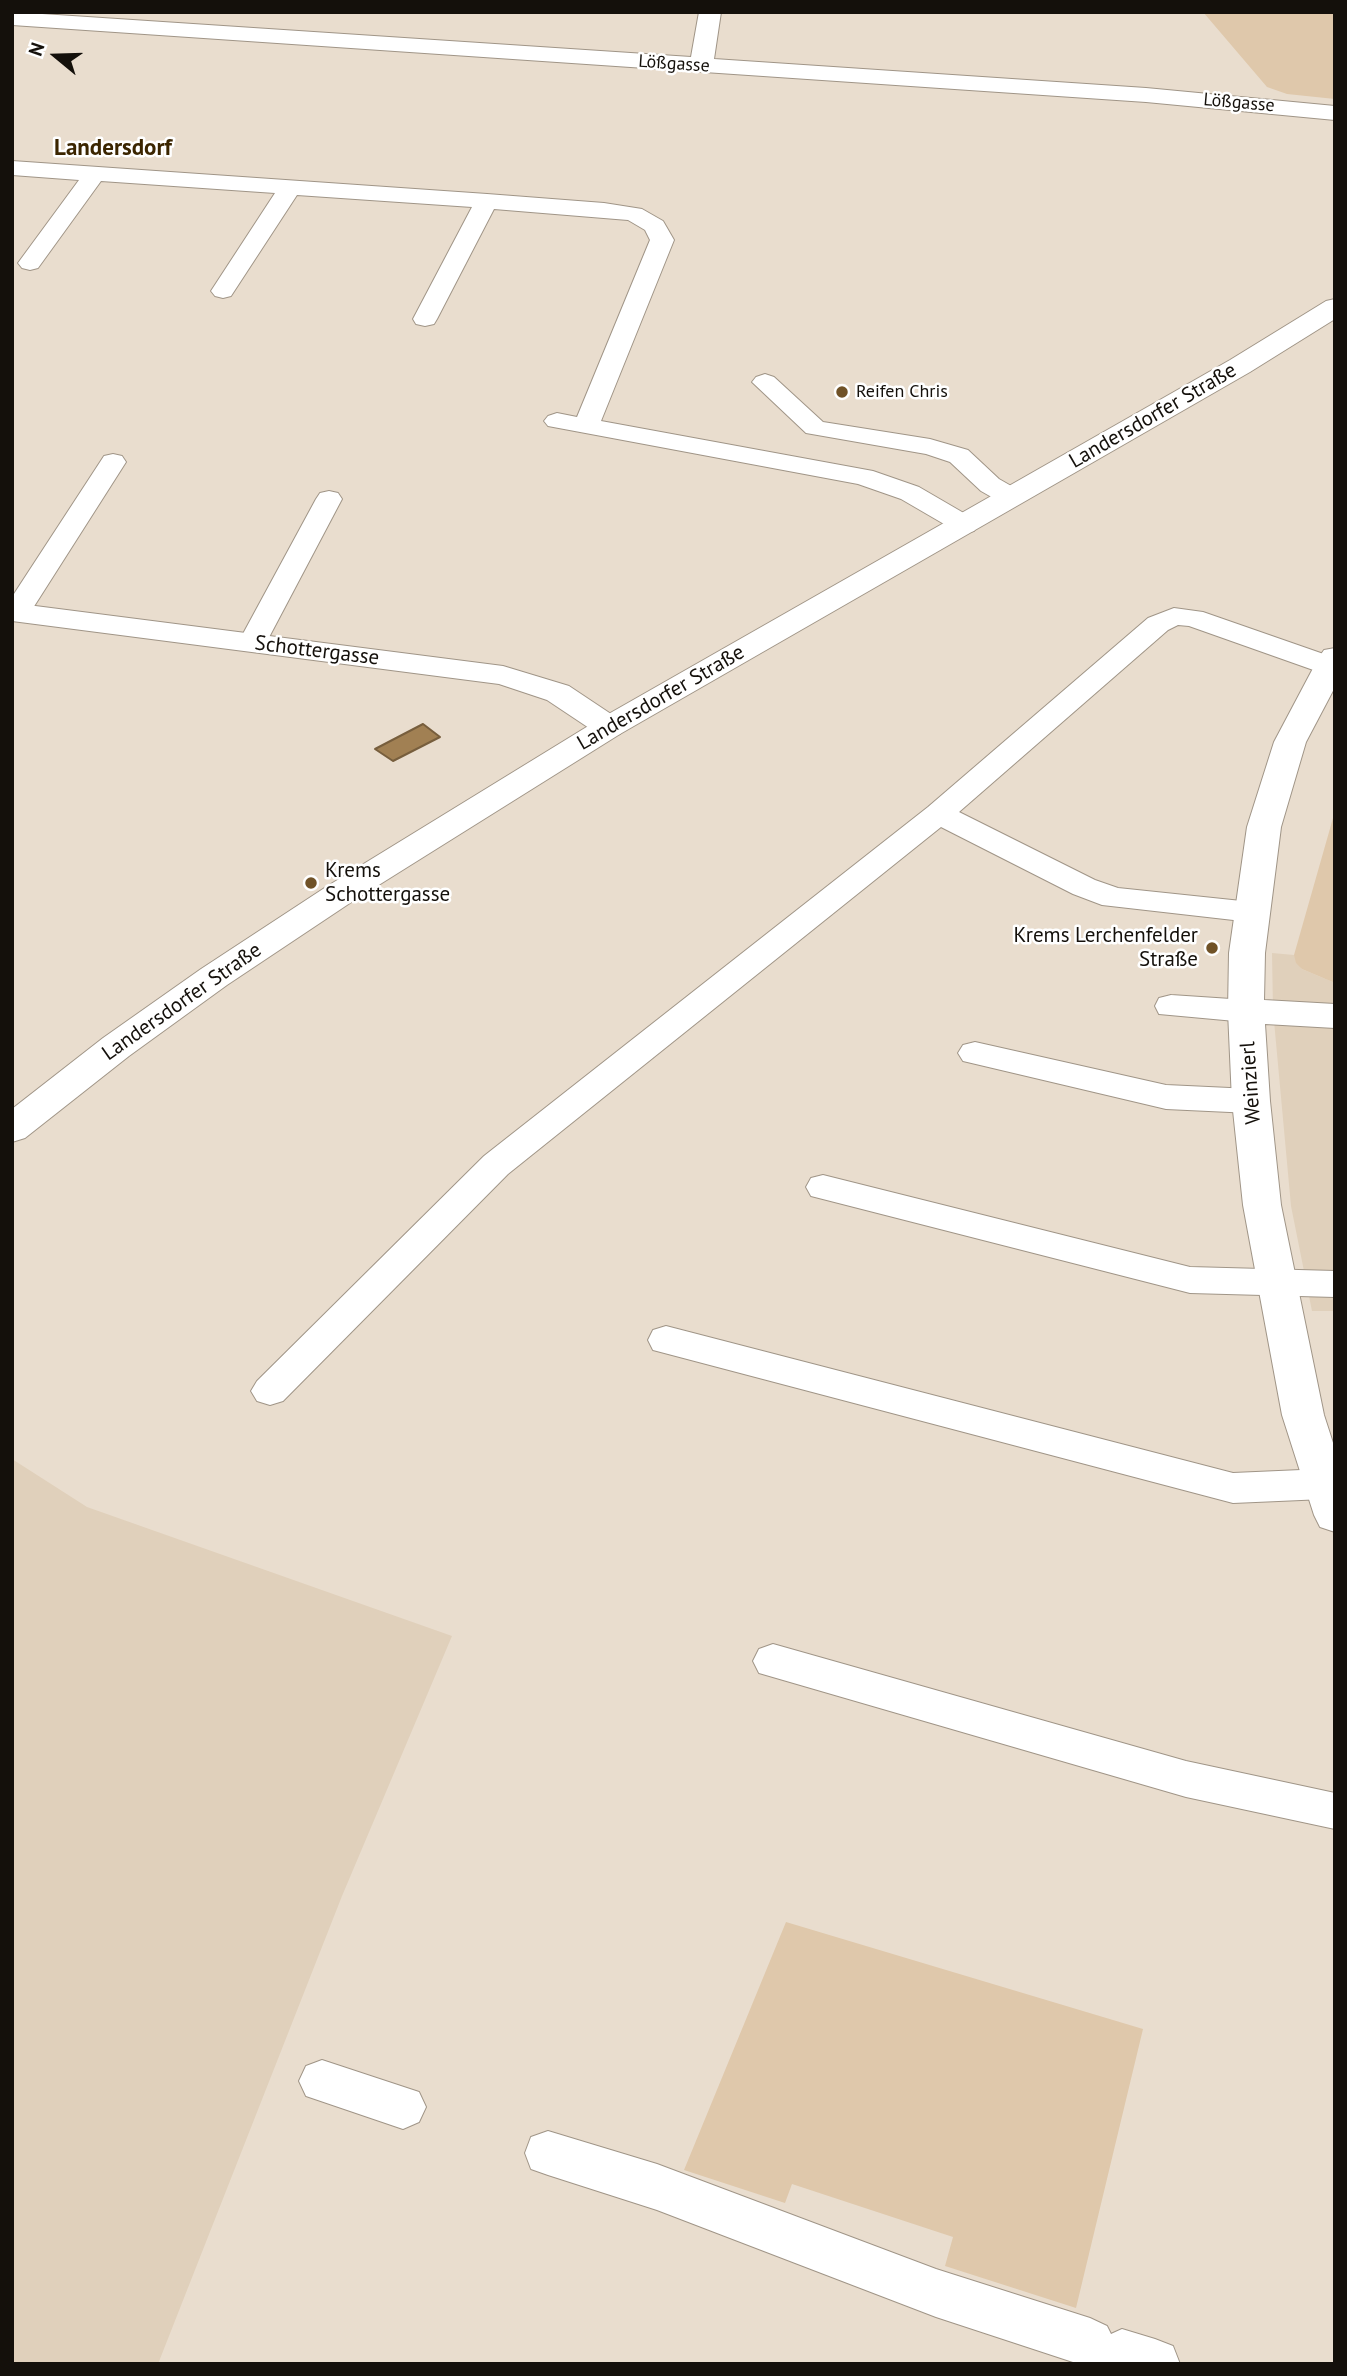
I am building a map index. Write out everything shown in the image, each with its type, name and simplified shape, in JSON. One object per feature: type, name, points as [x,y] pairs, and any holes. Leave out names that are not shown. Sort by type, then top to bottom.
[{"type":"street","points":[[701,66],[710,12]]},
{"type":"street","name":"Lößgasse","points":[[12,18],[319,30],[701,66],[1146,94],[1335,113]]},
{"type":"street","name":"Landersdorfer Straße","points":[[12,1129],[116,1047],[257,948],[609,727],[1240,366],[1335,307]]},
{"type":"street","name":"Schottergasse","points":[[14,613],[503,675],[558,693],[609,727]]},
{"type":"street","name":"Weinzierl","points":[[1329,1499],[1303,1415],[1262,1205],[1251,1101],[1246,1011],[1251,912],[1264,827],[1290,742],[1332,662]]},
{"type":"street","points":[[1246,1011],[1335,1016]]},
{"type":"lane","points":[[12,168],[604,209],[634,214],[655,226],[662,240],[586,427]]},
{"type":"lane","points":[[30,263],[95,174]]},
{"type":"lane","points":[[223,291],[291,187]]},
{"type":"lane","points":[[425,319],[487,201]]},
{"type":"lane","points":[[765,382],[815,428],[930,447],[959,456],[972,470],[1011,498]]},
{"type":"lane","points":[[557,421],[864,477],[909,493],[965,525]]},
{"type":"lane","points":[[14,613],[113,462]]},
{"type":"lane","points":[[252,643],[329,499]]},
{"type":"lane","points":[[270,1391],[496,1165],[939,814],[1158,624],[1174,616],[1193,618],[1332,662]]},
{"type":"lane","points":[[939,814],[1084,887],[1113,898],[1251,912]]},
{"type":"lane","points":[[1171,1006],[1246,1011]]},
{"type":"lane","points":[[975,1053],[1166,1097],[1251,1101]]},
{"type":"lane","points":[[823,1187],[1190,1280],[1335,1284]]},
{"type":"lane","points":[[666,1340],[1233,1488],[1329,1499]]},
{"type":"lane","points":[[773,1661],[1186,1779],[1335,1811]]},
{"type":"lane","points":[[322,2081],[403,2107]]},
{"type":"lane","points":[[548,2152],[657,2187],[936,2293],[1123,2353]]},
{"type":"shaded area","points":[[1203,12],[1335,12],[1335,99],[1287,94],[1267,87]]},
{"type":"shaded area","points":[[423,724],[440,737],[393,761],[375,749]]},
{"type":"shaded area","points":[[1335,811],[1335,983],[1302,969],[1296,963],[1294,955]]},
{"type":"shaded area","points":[[1272,953],[1294,955],[1302,969],[1335,983],[1335,1311],[1312,1311],[1291,1206],[1273,1010]]},
{"type":"shaded area","points":[[12,1459],[87,1507],[452,1636],[342,1896],[158,2364],[12,2364]]},
{"type":"shaded area","points":[[786,1922],[1143,2029],[1076,2308],[945,2266],[953,2237],[792,2184],[785,2203],[684,2170]]},
{"type":"place","name":"Reifen Chris","points":[[842,392]]},
{"type":"place","name":"Krems Schottergasse","points":[[311,883]]},
{"type":"place","name":"Krems Lerchenfelder Straße","points":[[1212,948]]},
{"type":"district","name":"Landersdorf","points":[[113,148]]}]
